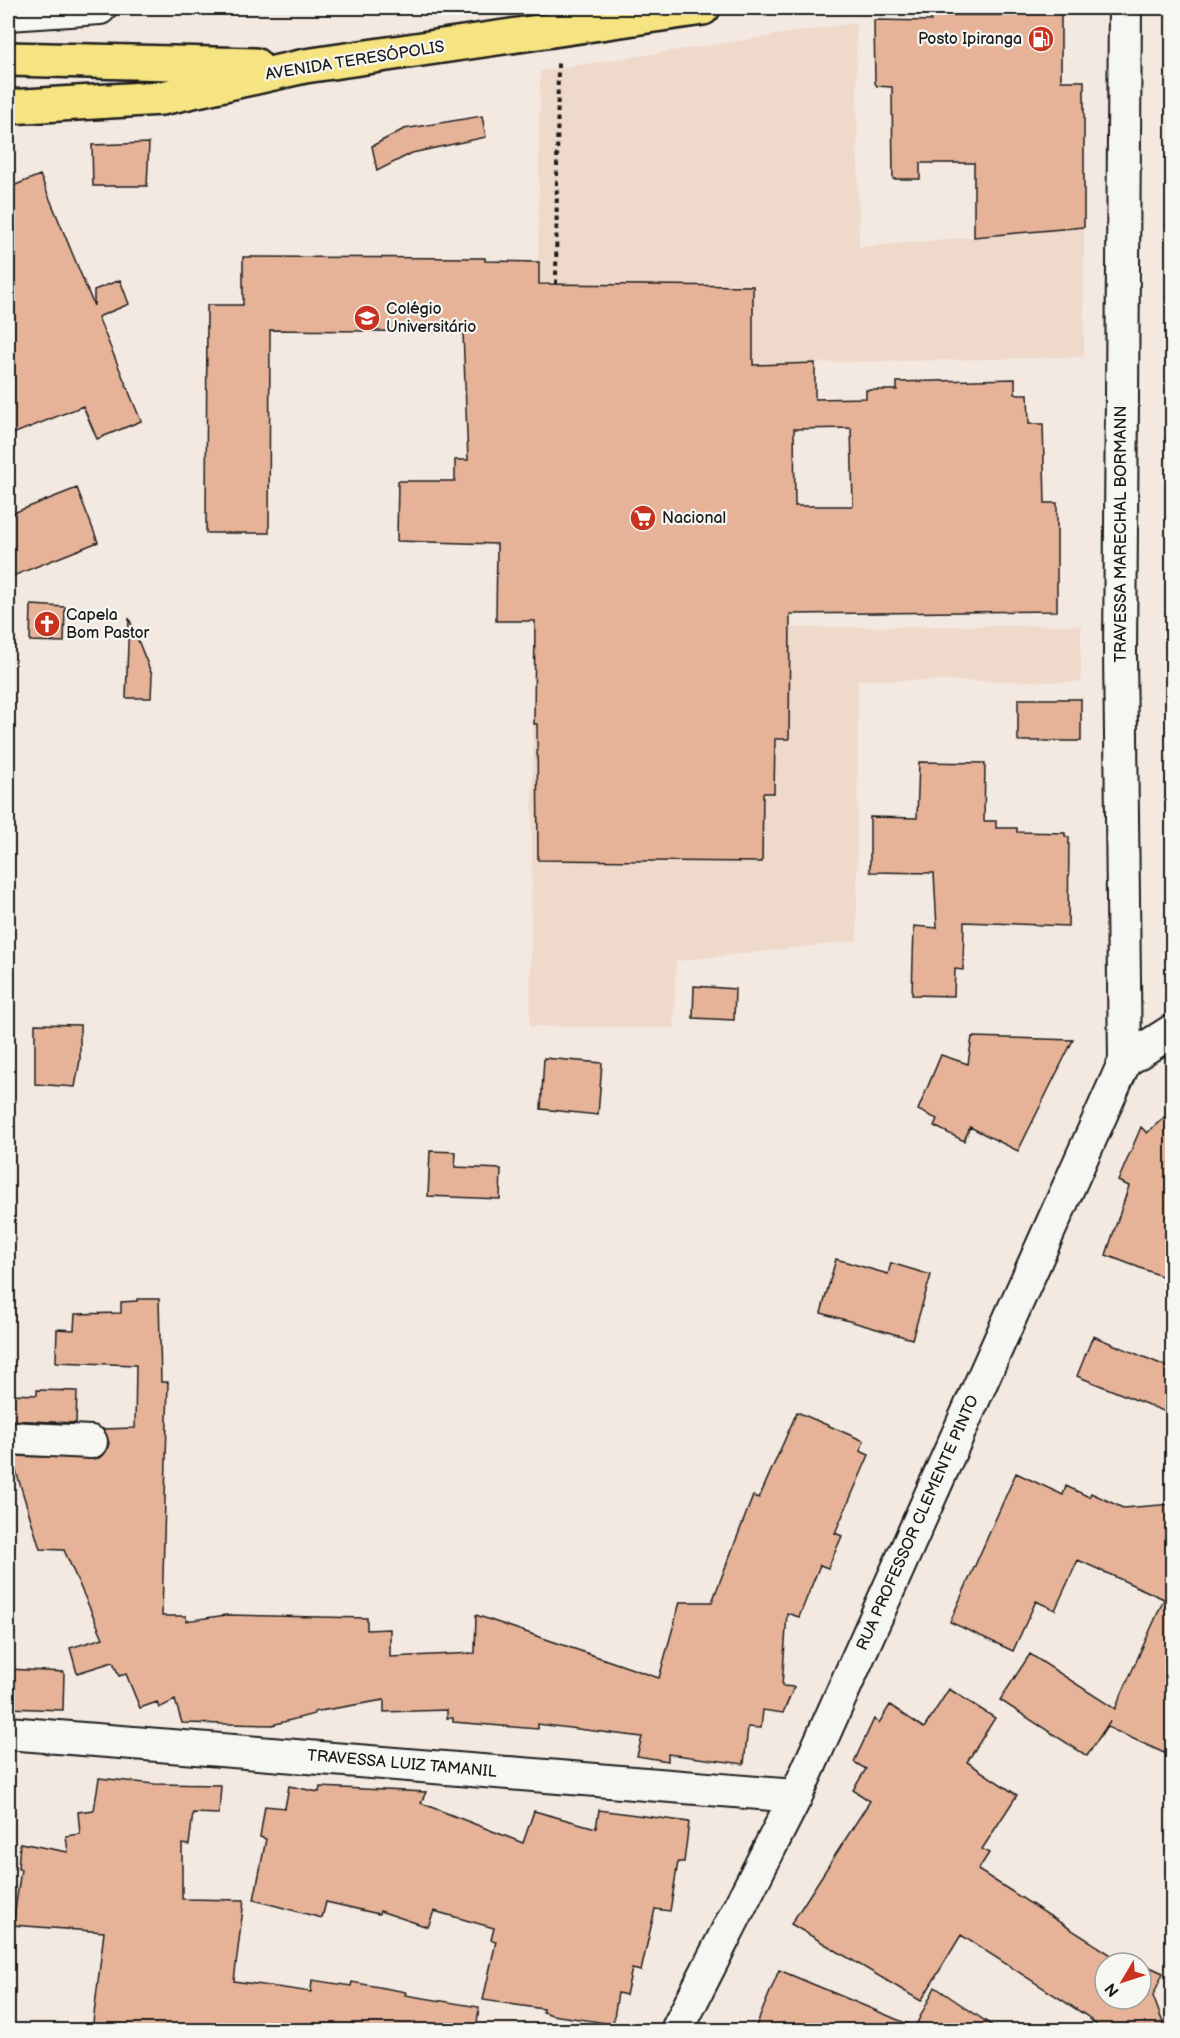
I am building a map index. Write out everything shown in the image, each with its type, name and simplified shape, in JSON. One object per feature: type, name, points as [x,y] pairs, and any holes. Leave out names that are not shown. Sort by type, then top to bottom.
[{"type":"main road","name":"AVENIDA TERESÓPOLIS","points":[[8,107],[162,98],[305,66],[703,8]]},
{"type":"main road","points":[[8,59],[305,66]]},
{"type":"street","points":[[8,14],[100,8]]},
{"type":"street","name":"TRAVESSA MARECHAL BORMANN","points":[[1125,8],[1120,653],[1125,1061]]},
{"type":"street","points":[[1125,1061],[1173,1031]]},
{"type":"street","name":"RUA PROFESSOR CLEMENTE PINTO","points":[[677,2031],[796,1796],[1125,1061]]},
{"type":"street","points":[[8,1438],[91,1442]]},
{"type":"street","name":"TRAVESSA LUIZ TAMANIL","points":[[8,1733],[796,1796]]},
{"type":"path","points":[[556,284],[559,30]]},
{"type":"shaded area","name":"Nacional","points":[[856,23],[859,247],[1084,227],[1084,357],[753,364],[750,628],[1081,625],[1081,682],[858,680],[857,941],[676,961],[674,1028],[530,1026],[540,71]]},
{"type":"building","points":[[1008,8],[1061,8],[1061,81],[1084,81],[1084,227],[974,237],[974,163],[920,163],[920,179],[893,179],[892,87],[877,86],[875,83],[874,20],[931,21],[931,15],[1008,15]]},
{"type":"building","points":[[482,116],[486,137],[412,153],[377,171],[372,146],[404,129]]},
{"type":"building","points":[[149,143],[147,186],[93,186],[92,145]]},
{"type":"building","points":[[40,175],[94,306],[94,290],[120,280],[129,304],[98,317],[141,421],[97,439],[83,406],[8,436],[8,188]]},
{"type":"building","points":[[243,257],[485,258],[485,261],[539,262],[539,284],[753,286],[753,365],[815,363],[815,399],[866,398],[866,390],[897,390],[897,382],[1015,379],[1015,394],[1028,394],[1029,424],[1043,424],[1045,503],[1057,503],[1057,611],[790,614],[789,739],[775,739],[774,793],[763,793],[762,862],[538,860],[537,724],[534,724],[535,621],[496,621],[497,544],[397,541],[398,481],[455,481],[455,460],[468,460],[463,332],[270,330],[269,533],[206,533],[207,305],[243,305]],"holes":[[[851,428],[853,506],[795,506],[794,429]]]},
{"type":"building","points":[[77,488],[98,542],[8,578],[8,515]]},
{"type":"building","name":"Capela Bom Pastor","points":[[31,605],[65,607],[64,642],[30,641]]},
{"type":"building","points":[[129,618],[152,675],[151,698],[126,698]]},
{"type":"building","points":[[1018,699],[1081,699],[1081,741],[1018,741]]},
{"type":"building","points":[[919,762],[985,763],[984,821],[996,821],[996,828],[1017,828],[1017,832],[1065,833],[1065,836],[1069,837],[1068,926],[964,922],[963,970],[955,969],[954,996],[912,995],[914,926],[937,928],[934,873],[870,872],[870,817],[917,818]]},
{"type":"building","points":[[694,986],[735,989],[734,1020],[693,1018]]},
{"type":"building","points":[[35,1024],[80,1025],[80,1060],[75,1087],[35,1084]]},
{"type":"building","points":[[972,1037],[1073,1040],[1018,1151],[970,1127],[964,1141],[934,1126],[937,1119],[918,1110],[941,1055],[968,1064]]},
{"type":"building","points":[[544,1058],[602,1063],[598,1115],[541,1109]]},
{"type":"building","points":[[1173,1109],[1173,1256],[1164,1277],[1106,1255],[1129,1186],[1118,1181],[1141,1127],[1147,1133]]},
{"type":"building","points":[[430,1151],[456,1152],[455,1167],[501,1169],[500,1199],[428,1196]]},
{"type":"building","points":[[836,1259],[888,1274],[891,1263],[931,1275],[912,1339],[821,1313]]},
{"type":"building","points":[[137,1299],[159,1299],[161,1382],[168,1382],[162,1616],[186,1616],[186,1621],[226,1615],[367,1618],[367,1630],[390,1629],[390,1657],[475,1653],[476,1615],[659,1678],[680,1602],[712,1602],[753,1496],[759,1498],[797,1412],[864,1441],[860,1451],[869,1455],[835,1533],[842,1536],[828,1568],[820,1565],[799,1617],[787,1613],[782,1686],[794,1687],[783,1713],[763,1710],[761,1728],[748,1727],[744,1764],[668,1754],[668,1761],[637,1756],[642,1737],[538,1724],[538,1729],[453,1722],[453,1718],[447,1718],[447,1710],[384,1712],[384,1700],[314,1712],[314,1714],[272,1725],[182,1723],[175,1700],[159,1708],[157,1702],[140,1708],[126,1674],[119,1676],[113,1662],[77,1673],[70,1648],[103,1638],[64,1550],[40,1549],[16,1471],[8,1472],[8,1456],[99,1458],[106,1452],[109,1443],[103,1429],[135,1428],[136,1365],[56,1362],[57,1329],[74,1330],[75,1314],[121,1313],[121,1302],[137,1301]]},
{"type":"building","points":[[1093,1336],[1173,1369],[1173,1415],[1077,1376]]},
{"type":"building","points":[[37,1390],[77,1391],[76,1423],[8,1420],[8,1394],[37,1395]]},
{"type":"building","points":[[1016,1473],[1063,1495],[1066,1486],[1089,1497],[1091,1493],[1123,1508],[1173,1504],[1173,1757],[1107,1727],[1110,1721],[1087,1756],[1000,1700],[1030,1654],[1115,1709],[1164,1599],[1078,1560],[1055,1610],[1036,1601],[1013,1651],[950,1622]]},
{"type":"building","points":[[8,1669],[64,1672],[63,1710],[8,1708]]},
{"type":"building","points":[[949,1689],[995,1718],[967,1762],[1017,1795],[982,1849],[989,1853],[978,1870],[1105,1951],[1093,1951],[1093,2011],[1153,2011],[1153,1996],[1166,2031],[1102,2031],[1087,2016],[961,1935],[921,2001],[791,1924],[870,1801],[853,1790],[866,1769],[854,1762],[874,1719],[879,1723],[890,1705],[924,1728]]},
{"type":"building","points":[[99,1778],[154,1784],[221,1785],[219,1814],[193,1813],[189,1845],[182,1844],[182,1899],[244,1900],[234,1981],[311,1992],[312,1980],[351,1986],[352,1982],[406,1992],[405,1995],[479,2007],[476,2031],[92,2031],[104,1932],[13,1925],[21,1869],[18,1869],[20,1843],[68,1852],[66,1836],[80,1834],[78,1812],[94,1810]]},
{"type":"building","points":[[289,1786],[319,1792],[320,1787],[426,1792],[421,1803],[523,1843],[534,1811],[596,1828],[599,1810],[689,1822],[684,1862],[678,1862],[670,1911],[655,1909],[641,1971],[632,1969],[626,1995],[618,1993],[613,2024],[552,2015],[543,2012],[543,2009],[483,2000],[496,1941],[491,1940],[494,1928],[434,1911],[428,1927],[380,1911],[379,1914],[326,1902],[322,1918],[254,1900],[266,1839],[260,1837],[265,1806],[285,1808]]},
{"type":"building","points":[[1153,1968],[1163,1973],[1153,1996]]},
{"type":"building","points":[[779,1970],[915,2027],[935,1987],[1000,2031],[754,2031]]},
{"type":"place","name":"Posto Ipiranga","points":[[1041,39]]},
{"type":"place","name":"Colégio Universitário","points":[[367,318]]},
{"type":"place","name":"Nacional","points":[[643,518]]},
{"type":"place","name":"Capela Bom Pastor","points":[[47,624]]}]
